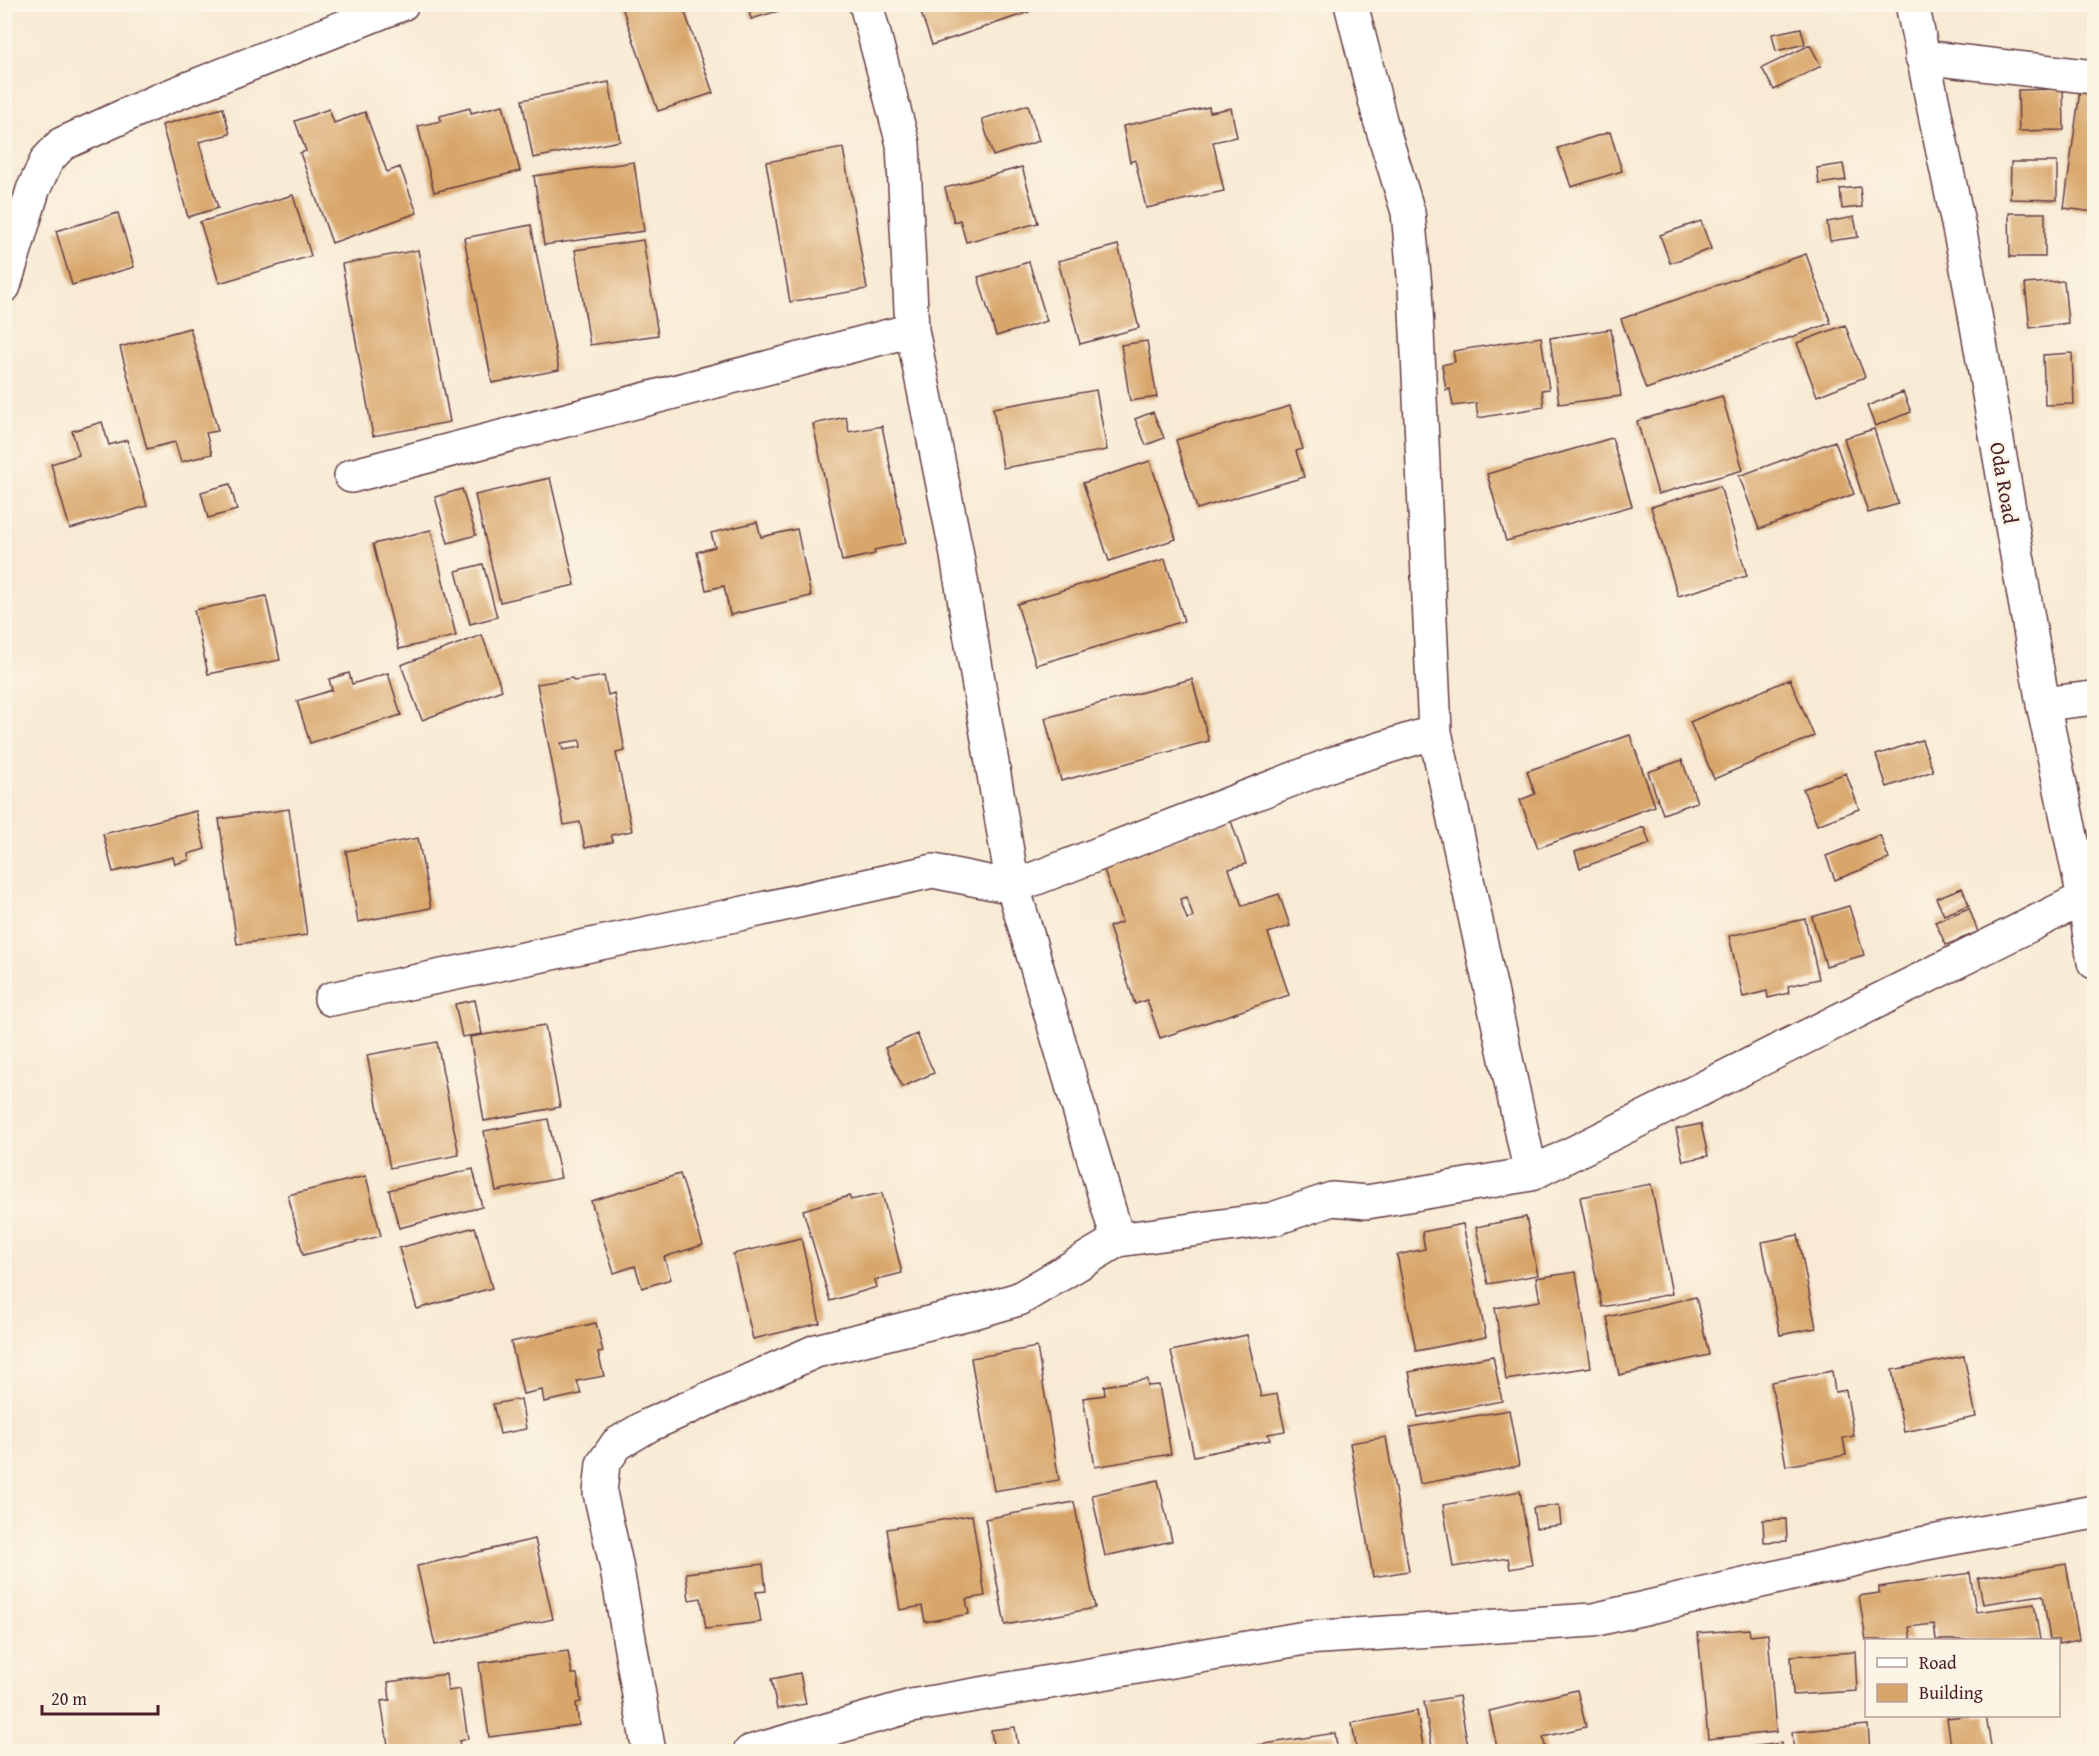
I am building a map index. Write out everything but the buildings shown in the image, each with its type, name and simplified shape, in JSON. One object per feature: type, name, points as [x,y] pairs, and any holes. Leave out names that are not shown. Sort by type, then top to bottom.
[{"type":"street","points":[[4,286],[33,190],[48,160],[62,144],[157,101],[402,4]]},
{"type":"street","points":[[866,4],[903,144],[912,330],[958,562],[1013,886],[1118,1240]]},
{"type":"street","points":[[1351,4],[1380,120],[1408,212],[1415,287],[1435,732],[1531,1174]]},
{"type":"street","name":"Oda Road","points":[[1912,4],[1965,258],[2043,704],[2084,898],[2094,962]]},
{"type":"street","points":[[1922,57],[2094,77]]},
{"type":"street","points":[[351,476],[912,330]]},
{"type":"street","points":[[2043,704],[2094,698]]},
{"type":"street","points":[[331,999],[735,915],[933,871],[1013,886],[1335,763],[1435,732]]},
{"type":"street","points":[[649,1752],[616,1564],[600,1493],[603,1464],[617,1444],[649,1425],[816,1351],[1019,1299],[1118,1240],[1273,1219],[1332,1198],[1366,1202],[1531,1174],[2084,898]]},
{"type":"street","points":[[750,1752],[911,1706],[1305,1638],[1593,1620],[1921,1544],[2094,1512]]}]
